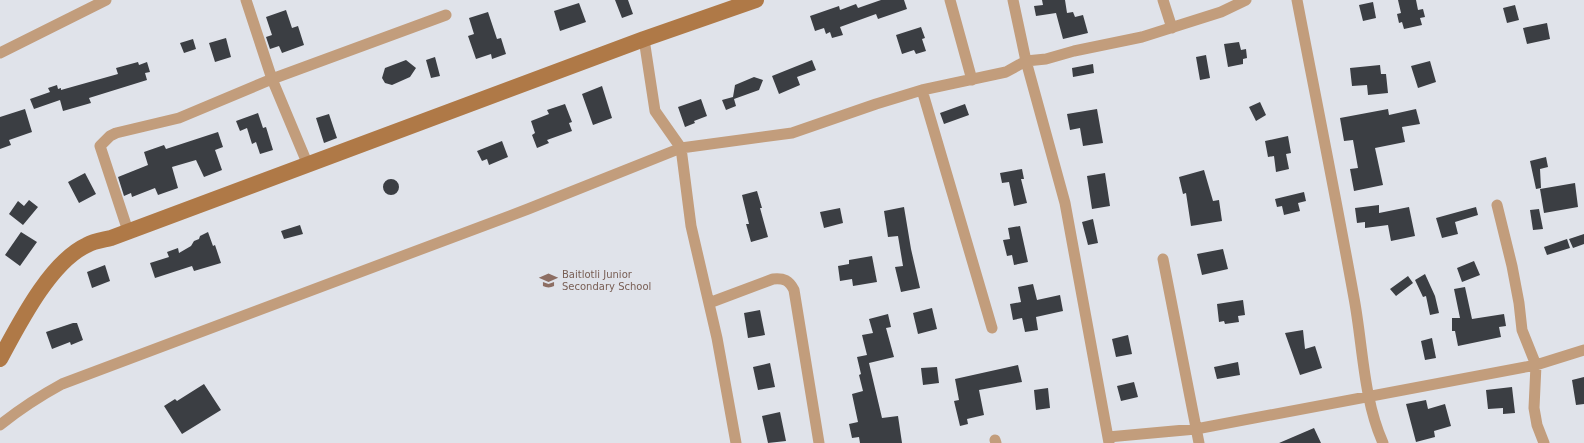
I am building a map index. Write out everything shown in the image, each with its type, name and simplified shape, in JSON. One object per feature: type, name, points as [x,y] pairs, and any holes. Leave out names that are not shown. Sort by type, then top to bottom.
[{"type":"street","points":[[0,53],[106,0]]},
{"type":"street","points":[[246,0],[272,79],[308,165]]},
{"type":"street","points":[[0,359],[31,304],[46,283],[66,259],[87,245],[308,165],[644,39],[754,0]]},
{"type":"street","points":[[950,0],[972,80]]},
{"type":"street","points":[[1014,0],[1026,61],[1065,203],[1109,440],[1196,429],[1368,398],[1536,366],[1584,350]]},
{"type":"street","points":[[1163,0],[1172,28]]},
{"type":"street","points":[[0,425],[38,397],[62,384],[528,209],[681,148],[792,133],[922,90],[1006,72],[1026,61],[1046,59],[1074,51],[1142,37],[1221,12],[1246,0]]},
{"type":"street","points":[[1297,0],[1354,300],[1368,398],[1378,433],[1383,443]]},
{"type":"street","points":[[128,231],[102,156],[100,146],[105,140],[116,133],[179,118],[272,79],[446,15]]},
{"type":"street","points":[[644,39],[655,111],[681,148],[691,226],[717,338],[736,443]]},
{"type":"street","points":[[922,90],[992,328]]},
{"type":"street","points":[[1497,205],[1512,266],[1519,303],[1522,330],[1536,366],[1534,408],[1537,425],[1544,443]]},
{"type":"street","points":[[1164,259],[1199,443]]},
{"type":"street","points":[[709,303],[773,279],[782,278],[790,283],[794,290],[820,443]]},
{"type":"building","points":[[615,0],[628,0],[633,14],[622,18]]},
{"type":"building","points":[[881,0],[904,0],[907,9],[878,19],[876,14],[840,27],[843,35],[832,38],[830,32],[826,34],[824,28],[815,31],[810,16],[839,6],[840,10],[856,4],[858,8]]},
{"type":"building","points":[[1042,0],[1065,0],[1067,13],[1073,12],[1075,17],[1083,15],[1088,33],[1063,39],[1056,13],[1036,16],[1034,6],[1043,5]]},
{"type":"building","points":[[1398,0],[1416,0],[1418,10],[1423,9],[1425,17],[1420,18],[1422,25],[1404,29],[1402,22],[1399,23],[1397,14],[1401,13]]},
{"type":"building","points":[[1373,2],[1376,18],[1363,21],[1359,5]]},
{"type":"building","points":[[579,3],[586,22],[560,31],[554,11]]},
{"type":"building","points":[[1515,5],[1519,20],[1507,23],[1503,8]]},
{"type":"building","points":[[286,10],[292,28],[298,26],[304,45],[282,53],[279,46],[270,49],[266,37],[272,35],[266,17]]},
{"type":"building","points":[[488,12],[497,39],[501,38],[506,54],[492,59],[491,54],[476,59],[468,36],[474,34],[469,18]]},
{"type":"building","points":[[1547,23],[1550,39],[1527,44],[1523,28]]},
{"type":"building","points":[[921,27],[925,38],[922,39],[926,51],[916,54],[914,50],[902,54],[896,35]]},
{"type":"building","points":[[226,38],[231,57],[215,62],[209,43]]},
{"type":"building","points":[[193,39],[196,49],[184,53],[180,43]]},
{"type":"building","points":[[1239,42],[1241,50],[1246,49],[1247,58],[1243,59],[1243,64],[1228,67],[1224,44]]},
{"type":"building","points":[[1206,55],[1210,78],[1200,80],[1196,57]]},
{"type":"building","points":[[435,57],[440,76],[431,78],[426,60]]},
{"type":"building","points":[[406,60],[416,68],[410,77],[392,85],[385,83],[382,78],[385,68]]},
{"type":"building","points":[[812,60],[816,70],[797,77],[800,85],[779,94],[772,76]]},
{"type":"building","points":[[1430,61],[1436,82],[1418,88],[1411,66]]},
{"type":"building","points":[[138,62],[139,65],[147,62],[150,72],[145,73],[147,80],[89,98],[91,103],[63,111],[60,100],[34,109],[30,99],[50,92],[48,88],[57,85],[58,89],[61,88],[61,90],[118,74],[116,68]]},
{"type":"building","points":[[1093,64],[1094,73],[1073,77],[1072,68]]},
{"type":"building","points":[[1380,65],[1381,74],[1386,74],[1388,93],[1368,95],[1367,85],[1352,86],[1350,68]]},
{"type":"building","points":[[754,77],[763,80],[759,90],[734,99],[736,106],[726,110],[722,100],[733,97],[735,85]]},
{"type":"building","points":[[602,86],[612,118],[593,125],[582,94]]},
{"type":"building","points":[[701,99],[707,116],[694,121],[695,123],[685,127],[678,107]]},
{"type":"building","points":[[1260,102],[1266,115],[1256,121],[1249,107]]},
{"type":"building","points":[[565,104],[572,122],[569,123],[572,131],[547,140],[549,143],[537,148],[532,135],[535,133],[531,121],[549,114],[547,110]]},
{"type":"building","points":[[965,104],[969,115],[944,124],[940,113]]},
{"type":"building","points":[[25,109],[32,132],[9,140],[11,145],[0,149],[0,117]]},
{"type":"building","points":[[1097,109],[1103,143],[1083,146],[1080,128],[1070,130],[1067,114]]},
{"type":"building","points":[[1388,109],[1389,115],[1416,109],[1420,124],[1402,127],[1405,142],[1375,148],[1383,185],[1354,191],[1350,169],[1358,168],[1353,140],[1344,141],[1340,118]]},
{"type":"building","points":[[258,113],[263,128],[266,127],[273,150],[260,154],[256,142],[252,144],[247,128],[240,131],[236,121]]},
{"type":"building","points":[[329,114],[337,138],[324,143],[316,118]]},
{"type":"building","points":[[218,132],[223,147],[215,150],[222,170],[204,177],[196,160],[172,167],[178,188],[158,195],[155,188],[132,197],[131,193],[124,196],[118,177],[148,165],[144,152],[164,145],[166,149]]},
{"type":"building","points":[[1288,136],[1291,153],[1286,154],[1289,169],[1276,172],[1274,156],[1268,157],[1265,141]]},
{"type":"building","points":[[502,141],[508,157],[489,165],[487,159],[482,161],[477,151]]},
{"type":"building","points":[[1546,157],[1548,167],[1540,169],[1541,188],[1536,189],[1530,161]]},
{"type":"building","points":[[1022,169],[1024,179],[1021,179],[1027,203],[1014,206],[1009,182],[1002,183],[1000,173]]},
{"type":"building","points":[[1204,170],[1213,201],[1219,200],[1222,221],[1191,226],[1186,193],[1183,194],[1179,177]]},
{"type":"building","points":[[85,173],[96,194],[79,203],[68,182]]},
{"type":"building","points":[[1105,173],[1110,206],[1092,209],[1087,176]]},
{"type":"building","points":[[391,179],[397,181],[399,187],[397,193],[391,195],[385,193],[383,187],[385,181]]},
{"type":"building","points":[[1575,183],[1578,207],[1544,213],[1540,189]]},
{"type":"building","points":[[757,191],[768,237],[751,242],[746,224],[749,224],[742,195]]},
{"type":"building","points":[[1304,192],[1306,201],[1298,203],[1300,211],[1284,215],[1282,206],[1277,207],[1275,199]]},
{"type":"building","points":[[29,200],[38,207],[23,225],[9,214],[18,201],[24,206]]},
{"type":"building","points":[[1379,205],[1379,213],[1409,207],[1415,236],[1391,241],[1388,225],[1365,228],[1365,222],[1357,223],[1355,208]]},
{"type":"building","points":[[904,207],[911,249],[920,288],[901,292],[895,267],[903,266],[898,236],[888,237],[884,211]]},
{"type":"building","points":[[1476,207],[1478,215],[1455,222],[1458,234],[1442,238],[1436,218]]},
{"type":"building","points":[[840,208],[843,223],[824,228],[820,212]]},
{"type":"building","points":[[1539,209],[1543,229],[1533,230],[1530,210]]},
{"type":"building","points":[[1093,219],[1098,243],[1088,245],[1082,222]]},
{"type":"building","points":[[300,225],[303,234],[284,239],[281,231]]},
{"type":"building","points":[[1020,226],[1028,262],[1014,265],[1012,255],[1007,256],[1003,240],[1010,239],[1008,228]]},
{"type":"building","points":[[21,232],[37,242],[20,266],[5,255]]},
{"type":"building","points":[[208,232],[213,246],[215,245],[221,263],[194,271],[192,266],[155,278],[150,263],[169,257],[167,252],[178,248],[179,253],[191,246],[194,241],[199,239],[200,236]]},
{"type":"building","points":[[1584,234],[1584,244],[1573,248],[1569,239]]},
{"type":"building","points":[[1567,239],[1570,248],[1547,255],[1544,247]]},
{"type":"building","points":[[1223,249],[1228,269],[1202,275],[1197,254]]},
{"type":"building","points":[[872,256],[877,282],[853,286],[852,279],[840,281],[838,266],[849,264],[849,260]]},
{"type":"building","points":[[1474,261],[1480,275],[1462,282],[1457,268]]},
{"type":"building","points":[[105,265],[110,281],[92,288],[87,272]]},
{"type":"building","points":[[1425,274],[1435,296],[1439,313],[1430,315],[1426,296],[1423,297],[1415,280]]},
{"type":"building","points":[[1408,276],[1413,283],[1396,296],[1390,289]]},
{"type":"building","points":[[1033,284],[1037,300],[1060,295],[1063,311],[1036,317],[1038,330],[1025,332],[1022,318],[1013,320],[1010,304],[1021,302],[1018,287]]},
{"type":"building","points":[[1465,287],[1472,319],[1504,314],[1506,326],[1499,327],[1501,337],[1458,346],[1455,331],[1452,331],[1452,318],[1460,318],[1454,289]]},
{"type":"building","points":[[1243,300],[1245,315],[1238,316],[1239,322],[1225,324],[1224,321],[1219,322],[1217,304]]},
{"type":"building","points":[[932,308],[937,329],[918,334],[913,313]]},
{"type":"building","points":[[760,310],[765,335],[748,338],[744,313]]},
{"type":"building","points":[[888,314],[891,327],[886,328],[894,357],[869,363],[882,418],[898,416],[902,443],[860,443],[859,437],[852,438],[849,424],[858,422],[852,394],[863,391],[857,357],[867,355],[862,335],[873,333],[869,319]]},
{"type":"building","points":[[77,323],[83,340],[71,345],[70,342],[52,349],[46,332]]},
{"type":"building","points":[[1303,330],[1305,349],[1315,346],[1322,368],[1300,375],[1285,333]]},
{"type":"building","points":[[1128,335],[1132,354],[1116,357],[1112,339]]},
{"type":"building","points":[[1432,338],[1436,358],[1425,360],[1421,341]]},
{"type":"building","points":[[1238,362],[1240,375],[1217,379],[1214,367]]},
{"type":"building","points":[[770,363],[775,387],[758,390],[753,367]]},
{"type":"building","points":[[1018,365],[1022,382],[979,390],[984,415],[967,419],[968,424],[960,426],[954,401],[959,400],[955,379]]},
{"type":"building","points":[[937,367],[939,383],[923,385],[921,368]]},
{"type":"building","points":[[1584,377],[1584,404],[1576,405],[1572,380]]},
{"type":"building","points":[[1134,382],[1138,397],[1121,401],[1117,386]]},
{"type":"building","points":[[204,384],[221,410],[182,434],[164,406],[175,399],[177,401]]},
{"type":"building","points":[[1512,387],[1515,413],[1503,414],[1503,408],[1488,409],[1486,390]]},
{"type":"building","points":[[1048,388],[1050,408],[1036,410],[1034,390]]},
{"type":"building","points":[[1426,400],[1428,409],[1445,404],[1451,426],[1434,431],[1435,437],[1416,442],[1406,404]]},
{"type":"building","points":[[780,412],[786,441],[768,443],[762,416]]},
{"type":"building","points":[[1314,428],[1321,443],[1279,443]]},
{"type":"place","name":"Baitlotli Junior Secondary School","points":[[549,280]]}]
